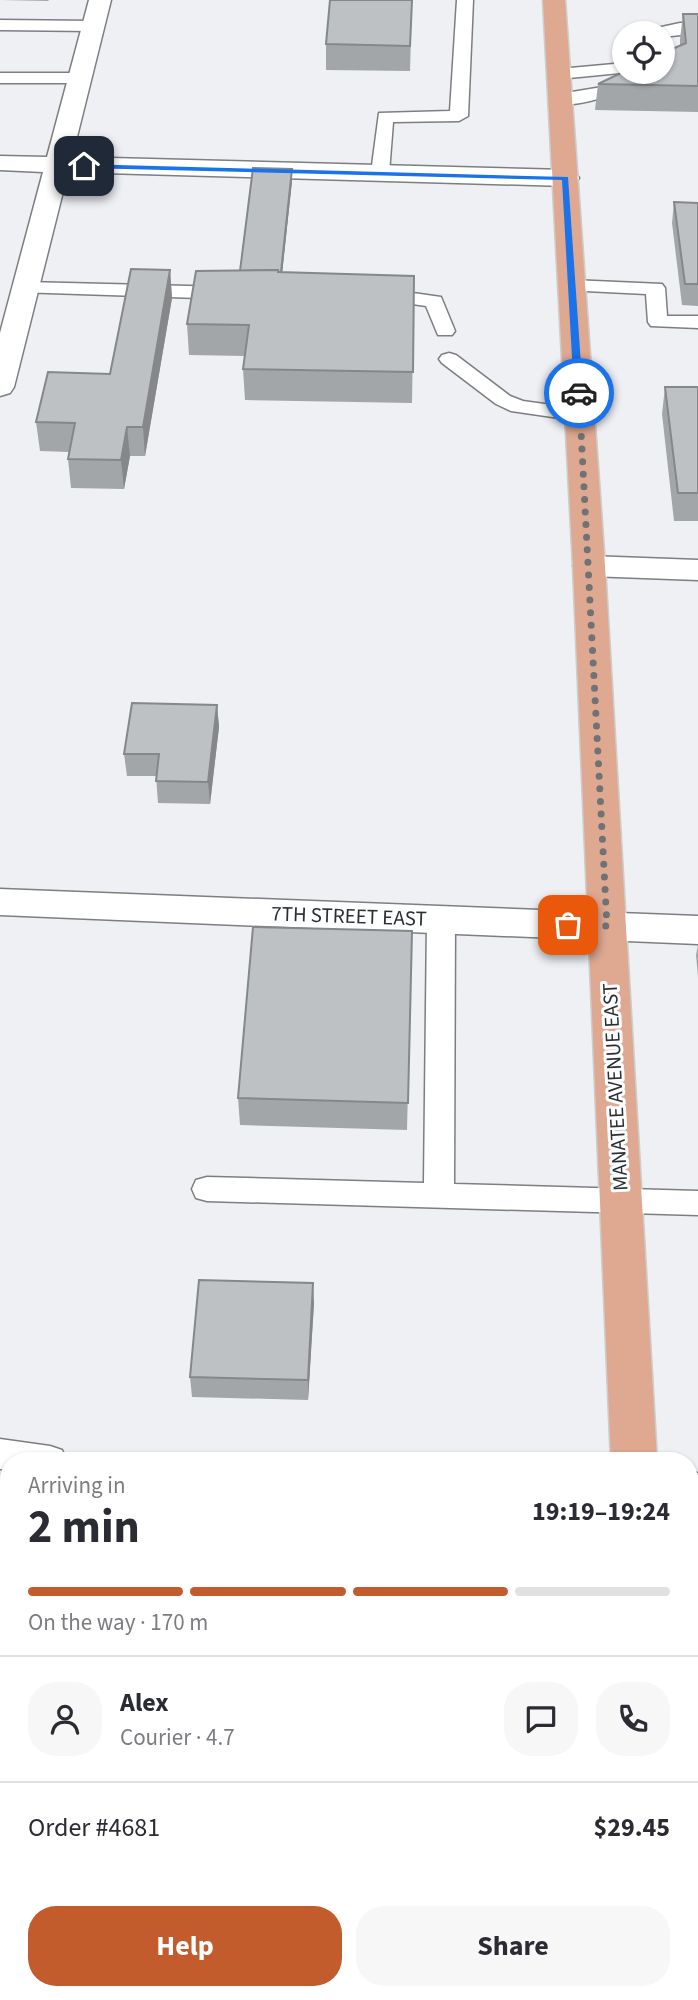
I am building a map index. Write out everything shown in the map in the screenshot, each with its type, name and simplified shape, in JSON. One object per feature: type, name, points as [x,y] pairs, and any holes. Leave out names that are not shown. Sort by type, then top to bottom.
[{"type":"main road","name":"MANATEE AVENUE EAST","points":[[554,0],[589,566],[634,1452]]},
{"type":"street","points":[[0,387],[100,0]]},
{"type":"street","points":[[0,163],[566,178]]},
{"type":"street","points":[[589,566],[698,570]]},
{"type":"street","name":"7TH STREET EAST","points":[[0,902],[698,930]]},
{"type":"lane","points":[[380,173],[385,117],[459,116],[465,0]]},
{"type":"lane","points":[[0,25],[93,26]]},
{"type":"lane","points":[[675,28],[698,28]]},
{"type":"lane","points":[[560,87],[612,72]]},
{"type":"lane","points":[[0,78],[80,78]]},
{"type":"lane","points":[[560,87],[606,92],[624,84]]},
{"type":"lane","points":[[572,286],[655,288],[658,321],[698,322]]},
{"type":"lane","points":[[25,288],[243,293]]},
{"type":"lane","points":[[363,294],[434,301],[445,331]]},
{"type":"lane","points":[[449,359],[503,400],[518,407],[580,415]]},
{"type":"lane","points":[[439,1196],[441,919]]},
{"type":"lane","points":[[207,1189],[698,1203]]},
{"type":"building","points":[[330,0],[412,0],[410,46],[326,44]]},
{"type":"building","points":[[683,14],[698,14],[698,86],[598,84],[612,77],[612,84],[675,84],[675,48],[686,43]]},
{"type":"building","points":[[253,168],[292,169],[281,272],[240,271]]},
{"type":"building","points":[[674,202],[698,203],[698,284],[685,284]]},
{"type":"building","points":[[131,269],[170,270],[143,427],[127,427],[121,460],[68,459],[75,423],[36,422],[48,372],[110,374]]},
{"type":"building","points":[[278,270],[414,276],[413,372],[243,369],[249,325],[187,324],[196,271]]},
{"type":"building","points":[[665,387],[698,387],[698,493],[678,493]]},
{"type":"building","points":[[132,703],[217,705],[208,782],[156,781],[159,754],[124,754]]},
{"type":"building","points":[[253,927],[412,931],[408,1103],[238,1098]]},
{"type":"building","points":[[199,1280],[313,1283],[308,1380],[190,1377]]},
{"type":"way so far","points":[[568,925],[607,926],[579,393]]},
{"type":"route","points":[[84,166],[566,178],[579,393]]}]
